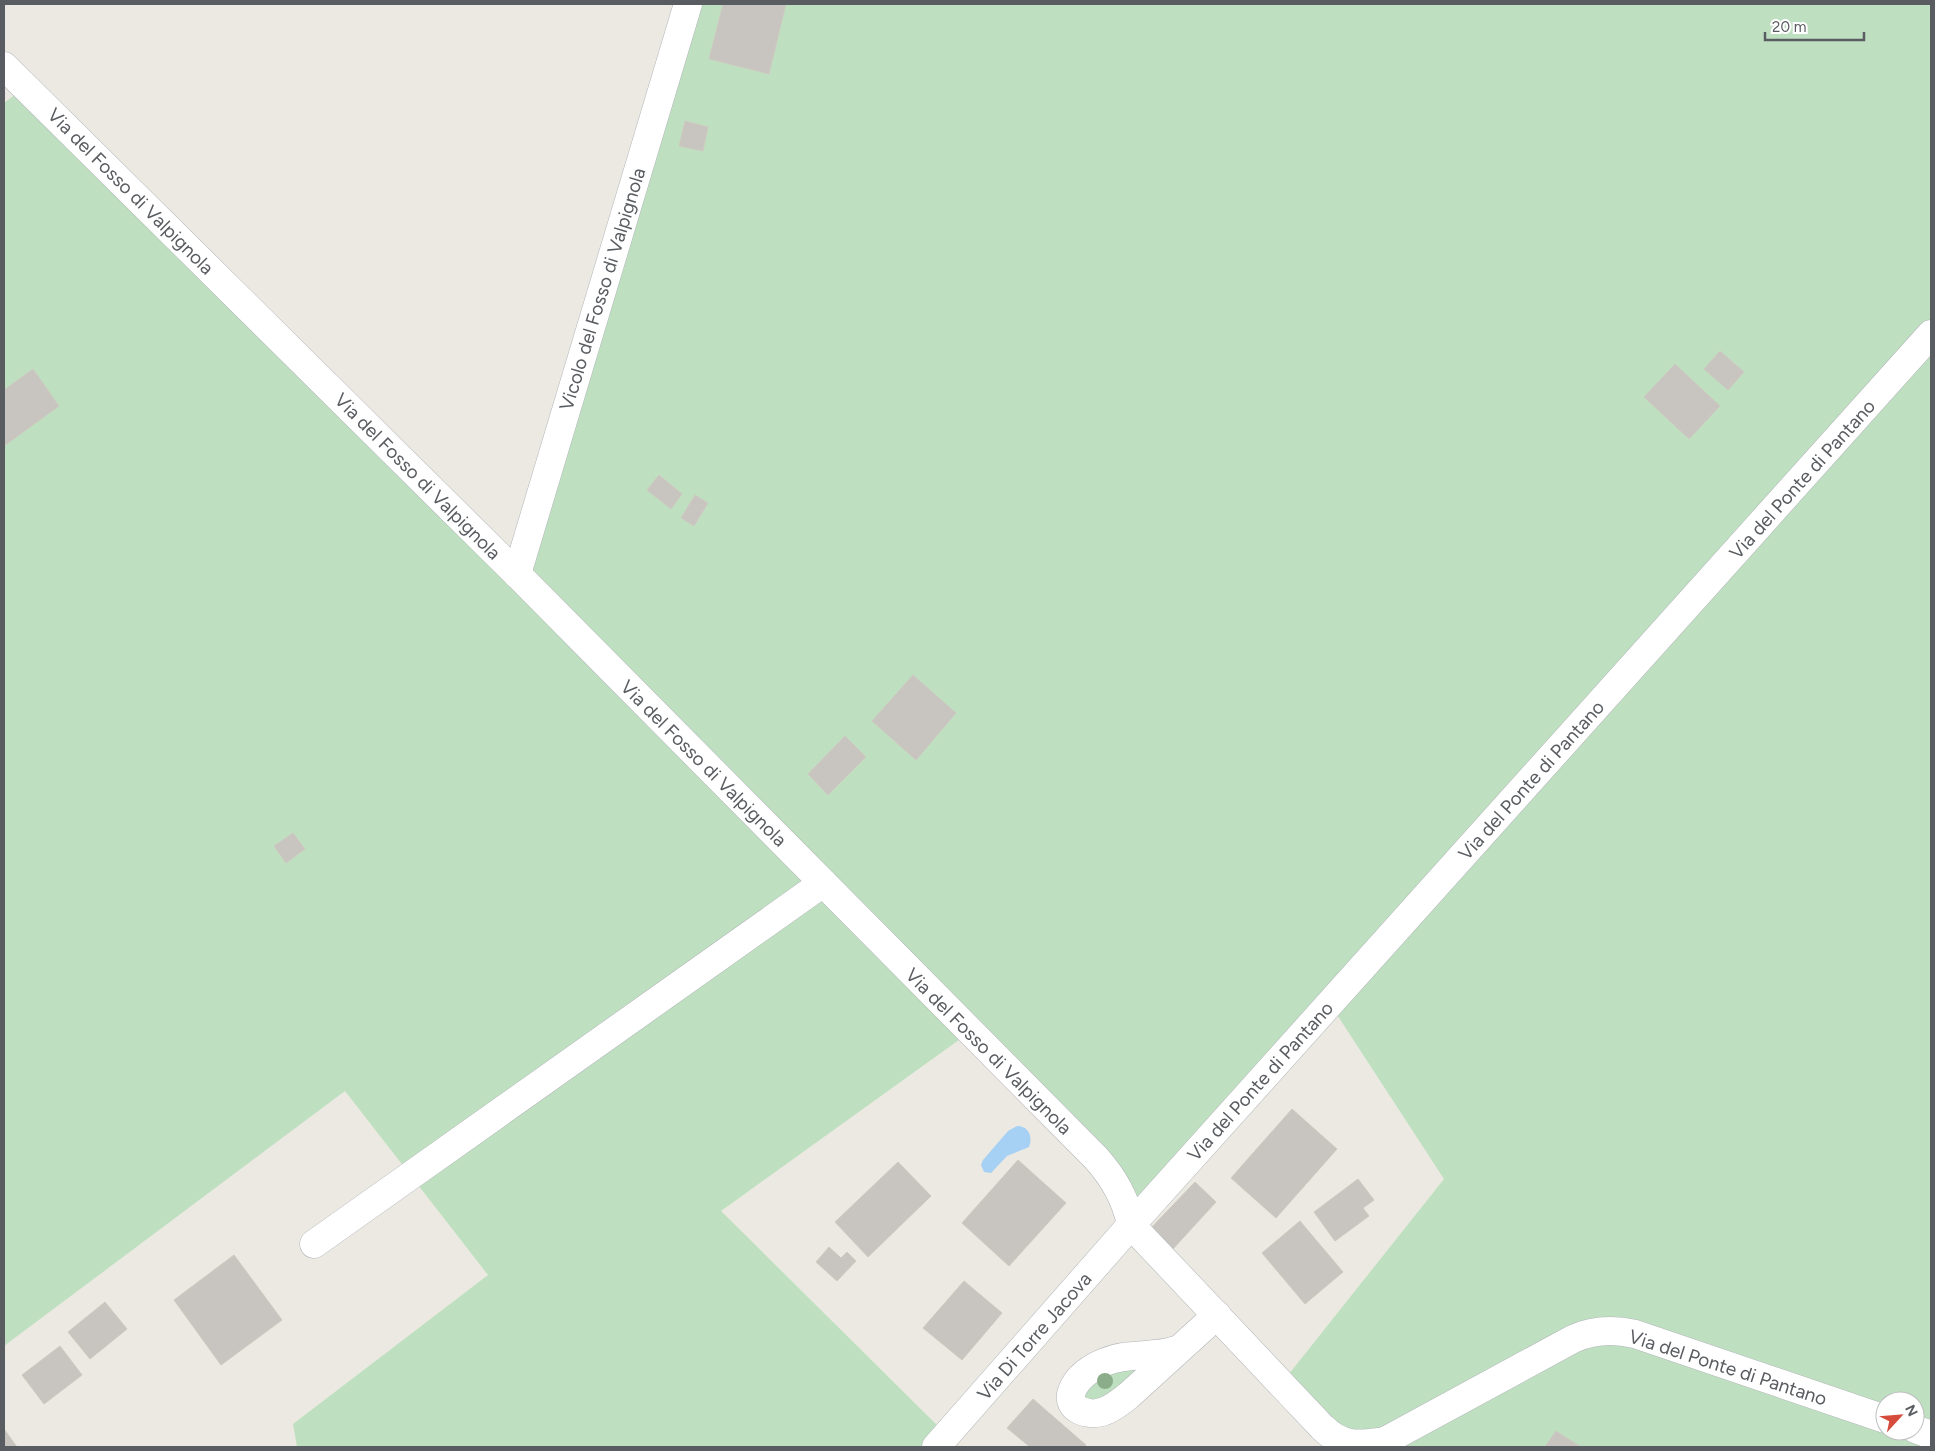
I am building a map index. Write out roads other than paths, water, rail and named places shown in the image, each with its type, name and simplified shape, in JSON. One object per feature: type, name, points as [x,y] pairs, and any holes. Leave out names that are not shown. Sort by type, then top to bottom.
[{"type":"street","name":"Vicolo del Fosso di Valpignola","points":[[517,574],[688,4]]},
{"type":"street","name":"Via del Fosso di Valpignola","points":[[4,66],[517,574],[1102,1165],[1120,1191],[1131,1225],[1331,1435],[1341,1442],[1352,1444],[1388,1444]]},
{"type":"street","name":"Via del Ponte di Pantano","points":[[1131,1225],[1931,334]]},
{"type":"street","points":[[314,1244],[823,883]]},
{"type":"street","name":"Via Di Torre Jacova","points":[[936,1447],[1131,1225]]},
{"type":"street","points":[[1176,1350],[1216,1315]]},
{"type":"street","name":"Via del Ponte di Pantano","points":[[1388,1444],[1573,1340],[1592,1332],[1604,1331],[1634,1334],[1875,1416]]},
{"type":"water","points":[[1021,1126],[1029,1133],[1029,1147],[1007,1156],[991,1173],[984,1172],[981,1165],[983,1160],[1008,1131]]}]
